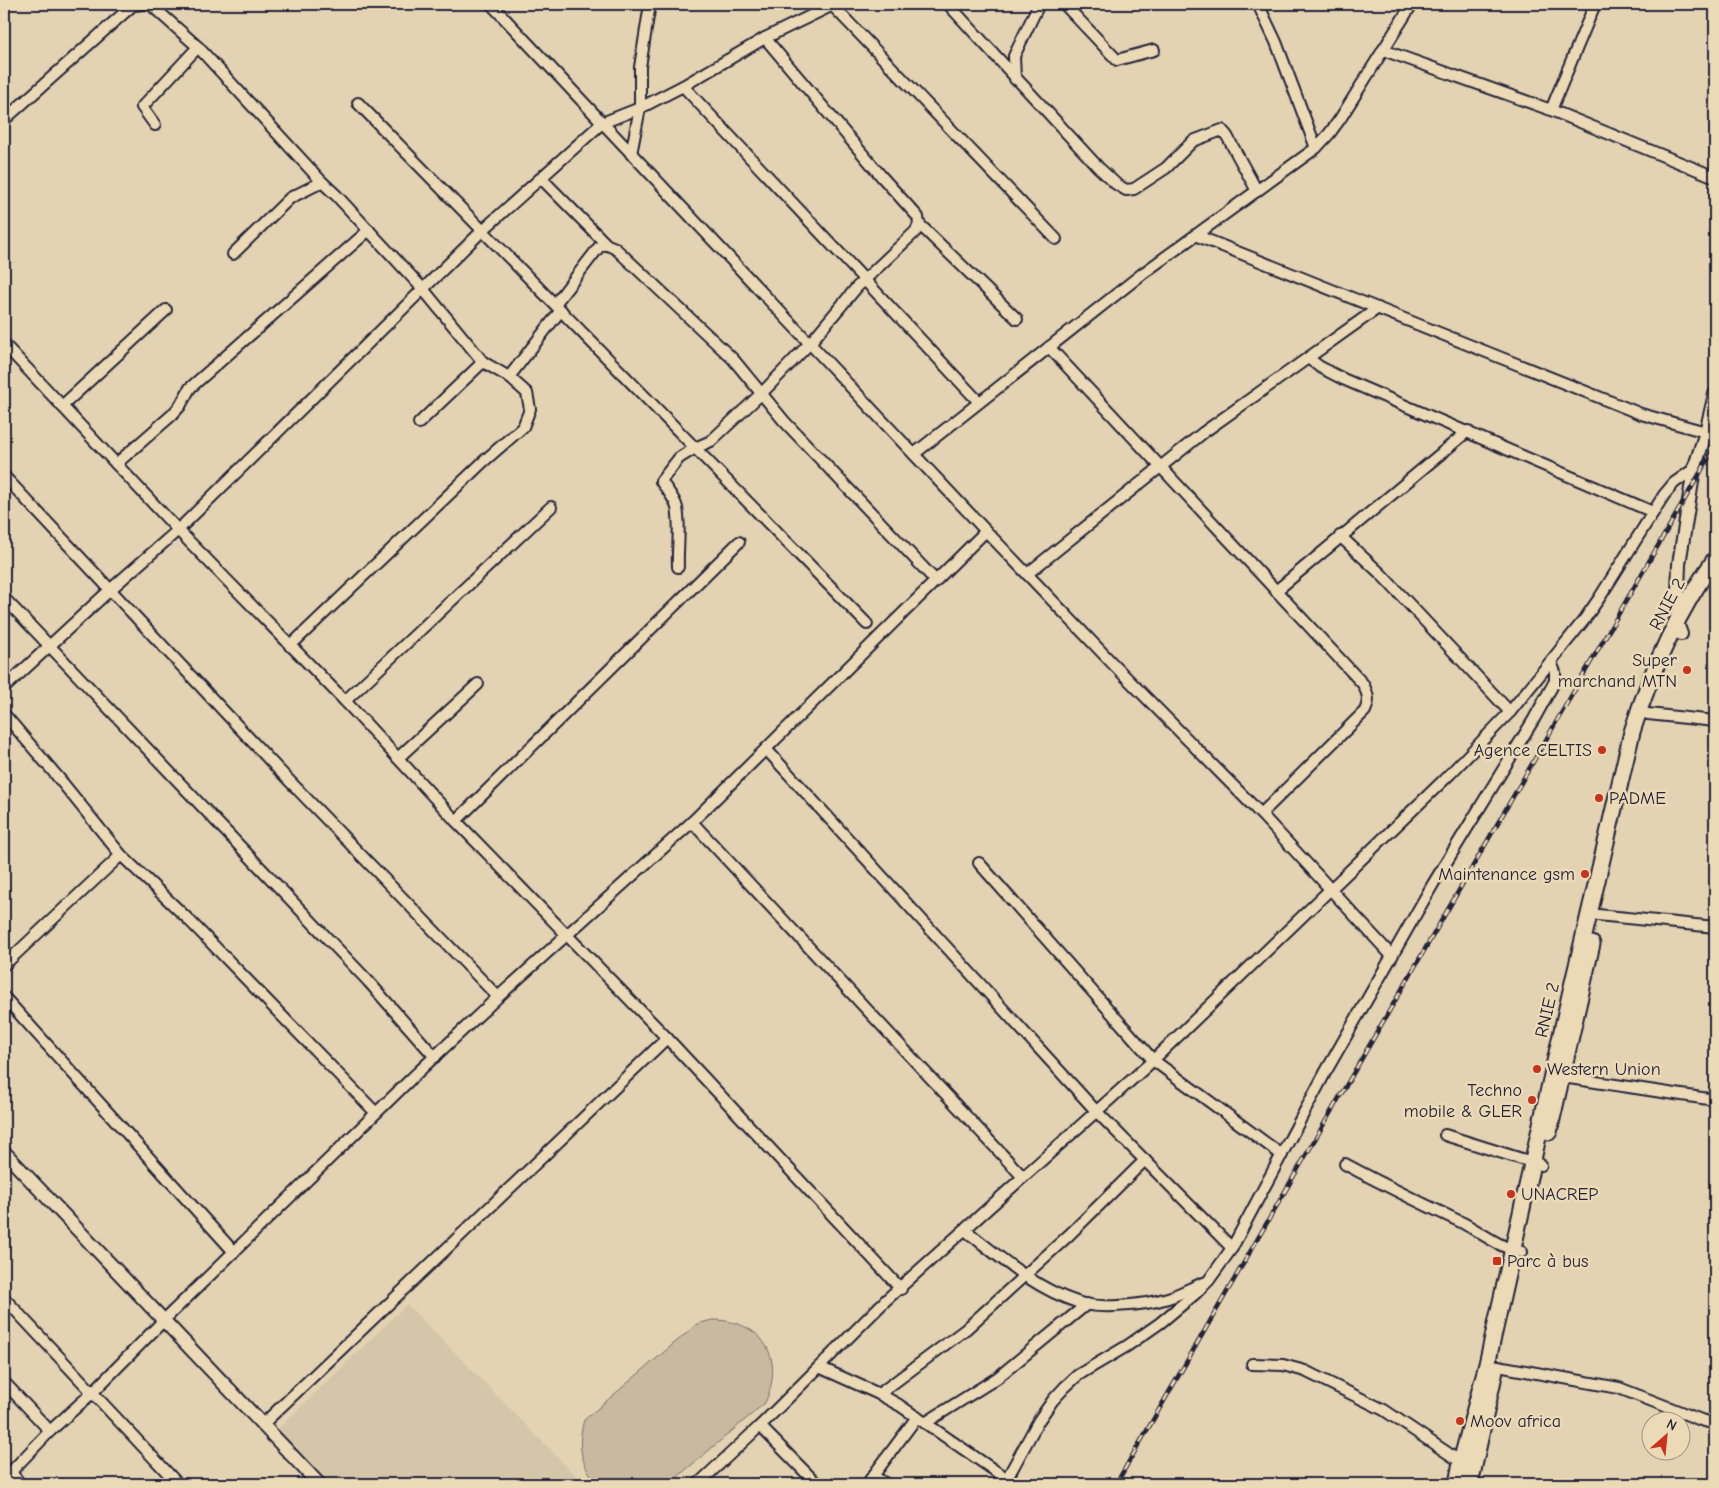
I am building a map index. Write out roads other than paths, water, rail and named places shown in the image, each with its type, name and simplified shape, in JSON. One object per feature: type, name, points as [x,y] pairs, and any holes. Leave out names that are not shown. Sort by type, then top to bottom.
[{"type":"highway","name":"RNIE 2","points":[[1679,628],[1690,598],[1715,559]]},
{"type":"highway","name":"RNIE 2","points":[[1457,1484],[1468,1464],[1492,1364],[1593,915],[1626,756],[1643,713],[1656,666],[1679,628],[1715,577]]},
{"type":"highway","name":"RNIE 2","points":[[1468,1464],[1470,1484]]},
{"type":"main road","points":[[1679,628],[1679,564],[1694,469],[1706,432],[1715,394]]},
{"type":"main road","points":[[4,1152],[319,1484]]},
{"type":"street","points":[[4,120],[133,5],[144,4]]},
{"type":"street","points":[[150,4],[198,48],[369,230],[423,289],[483,362],[509,377],[527,393],[530,409],[523,427],[484,461],[290,646]]},
{"type":"street","points":[[491,4],[986,531],[1261,814],[1392,956]]},
{"type":"street","points":[[630,154],[640,108],[640,67],[650,4]]},
{"type":"street","points":[[4,688],[178,530],[483,230],[602,123],[640,108],[683,86],[765,38],[833,4],[1056,239]]},
{"type":"street","points":[[948,4],[1015,79],[1116,184],[1126,190],[1134,189],[1166,168],[1193,141],[1222,130],[1257,191]]},
{"type":"street","points":[[1015,79],[1014,56],[1039,4]]},
{"type":"street","points":[[1064,4],[1117,60],[1154,50]]},
{"type":"street","points":[[1258,4],[1276,42],[1316,148]]},
{"type":"street","points":[[914,454],[1142,274],[1316,148],[1340,119],[1412,4]]},
{"type":"street","points":[[1551,110],[1595,4]]},
{"type":"street","points":[[765,38],[918,217],[920,224],[1017,319]]},
{"type":"street","points":[[155,126],[142,106],[198,48]]},
{"type":"street","points":[[1383,50],[1551,110],[1715,177]]},
{"type":"street","points":[[683,86],[979,402]]},
{"type":"street","points":[[358,102],[867,624]]},
{"type":"street","points":[[541,178],[607,245],[615,248],[733,359],[784,421],[936,581]]},
{"type":"street","points":[[233,254],[290,198],[322,182]]},
{"type":"street","points":[[678,568],[677,550],[679,536],[677,506],[660,481],[679,458],[710,441],[762,393],[810,343],[864,280],[916,231],[920,224]]},
{"type":"street","points":[[116,464],[172,415],[190,388],[369,230]]},
{"type":"street","points":[[1195,235],[1641,414],[1706,432]]},
{"type":"street","points":[[509,377],[599,247],[607,245]]},
{"type":"street","points":[[1027,574],[1204,432],[1378,308]]},
{"type":"street","points":[[62,406],[166,310]]},
{"type":"street","points":[[4,344],[178,530],[345,701],[456,820],[667,1038],[901,1289]]},
{"type":"street","points":[[1049,347],[1363,684],[1368,694],[1369,703],[1365,711],[1261,814]]},
{"type":"street","points":[[1308,358],[1320,367],[1344,379],[1653,512]]},
{"type":"street","points":[[419,423],[483,362]]},
{"type":"street","points":[[1276,591],[1468,431]]},
{"type":"street","points":[[698,1484],[760,1426],[886,1300],[901,1289],[1153,1060],[1450,774],[1510,712],[1551,662],[1600,597],[1664,495],[1674,483],[1694,469]]},
{"type":"street","points":[[4,476],[277,768],[498,997]]},
{"type":"street","points":[[345,701],[551,507]]},
{"type":"street","points":[[20,1484],[7,1476],[50,1431],[92,1393],[376,1113],[498,997],[692,822],[986,531]]},
{"type":"street","points":[[1340,536],[1381,574],[1510,712]]},
{"type":"street","points":[[456,820],[740,542]]},
{"type":"street","points":[[4,598],[368,981],[435,1057]]},
{"type":"street","points":[[820,1367],[879,1394],[921,1420],[1006,1482],[1039,1420],[1065,1387],[1078,1375],[1128,1346],[1160,1323],[1209,1280],[1232,1248],[1325,1074],[1433,884],[1534,719],[1555,681],[1555,672],[1551,662]]},
{"type":"street","points":[[398,758],[478,684]]},
{"type":"street","points":[[1643,713],[1715,721]]},
{"type":"street","points":[[4,714],[122,855],[188,919],[376,1113]]},
{"type":"street","points":[[766,749],[1096,1111],[1232,1248]]},
{"type":"street","points":[[692,822],[1023,1177]]},
{"type":"street","points":[[4,965],[122,855]]},
{"type":"street","points":[[980,862],[1153,1060],[1282,1155]]},
{"type":"street","points":[[1593,915],[1715,927]]},
{"type":"street","points":[[4,997],[234,1252]]},
{"type":"street","points":[[262,1425],[667,1038]]},
{"type":"street","points":[[1557,1076],[1715,1100]]},
{"type":"street","points":[[1445,1135],[1536,1164]]},
{"type":"street","points":[[879,1394],[966,1329],[1070,1235],[1145,1160]]},
{"type":"street","points":[[1345,1164],[1390,1189],[1517,1251]]},
{"type":"street","points":[[965,1230],[1024,1275],[1078,1303],[1121,1306],[1166,1299],[1209,1280]]},
{"type":"street","points":[[4,1298],[178,1484]]},
{"type":"street","points":[[886,1484],[870,1480],[921,1420],[997,1378],[1087,1304]]},
{"type":"street","points":[[1252,1364],[1284,1365],[1305,1371],[1384,1410],[1468,1464]]},
{"type":"street","points":[[1492,1364],[1619,1388],[1715,1424]]},
{"type":"street","points":[[4,1382],[50,1431]]},
{"type":"street","points":[[760,1426],[817,1484]]},
{"type":"railway","points":[[1116,1484],[1715,447]]},
{"type":"place","name":"Super marchand MTN","points":[[1687,670]]},
{"type":"place","name":"Agence CELTIS","points":[[1602,750]]},
{"type":"place","name":"PADME","points":[[1599,798]]},
{"type":"place","name":"Maintenance gsm","points":[[1585,874]]},
{"type":"place","name":"Western Union","points":[[1537,1069]]},
{"type":"place","name":"Techno mobile & GLER","points":[[1532,1100]]},
{"type":"place","name":"UNACREP","points":[[1511,1194]]},
{"type":"place","name":"Parc à bus","points":[[1497,1261]]},
{"type":"place","name":"Moov africa","points":[[1460,1421]]}]
